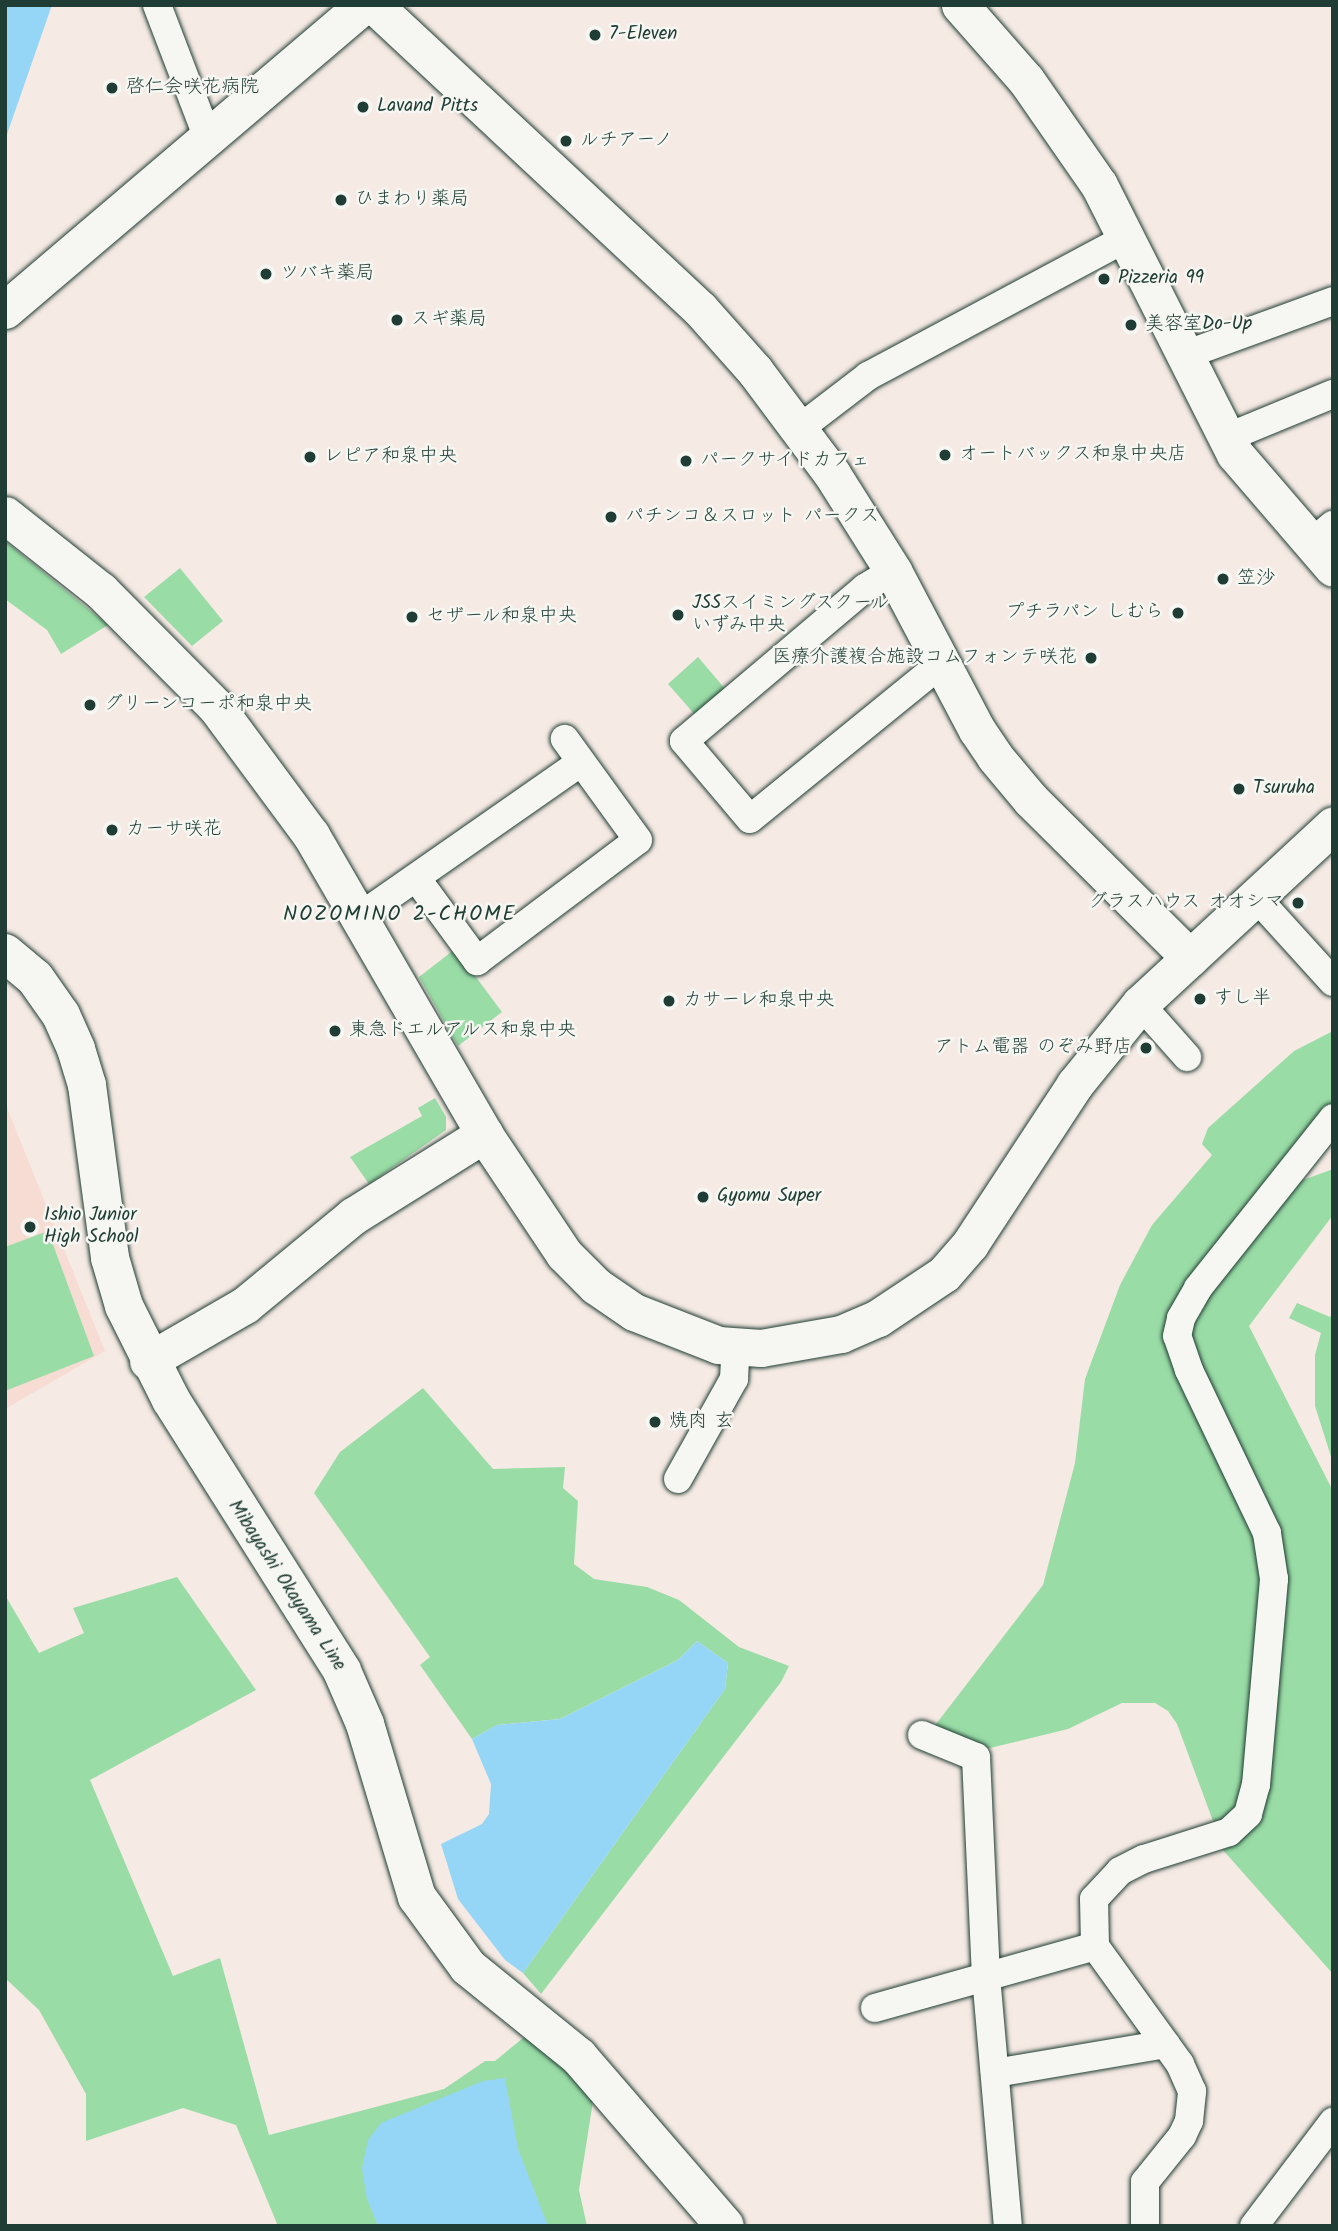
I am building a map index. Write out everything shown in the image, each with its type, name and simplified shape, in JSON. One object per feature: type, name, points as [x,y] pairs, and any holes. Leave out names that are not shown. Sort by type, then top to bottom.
[{"type":"main road","name":"Mibayashi Okayama Line","points":[[5,953],[35,978],[61,1015],[76,1049],[87,1085],[110,1258],[124,1307],[148,1361],[342,1671],[365,1724],[417,1897],[468,1967],[579,2057],[725,2226]]},
{"type":"street","points":[[157,5],[207,135]]},
{"type":"street","points":[[5,310],[207,135],[363,5]]},
{"type":"street","points":[[374,5],[700,309],[800,428],[893,571],[977,730],[1031,800],[1190,958]]},
{"type":"street","points":[[960,5],[1061,126],[1128,237],[1226,438],[1266,494],[1325,546]]},
{"type":"street","points":[[800,428],[868,376],[1128,237]]},
{"type":"street","points":[[1185,355],[1292,303],[1333,301]]},
{"type":"street","points":[[1226,438],[1333,394]]},
{"type":"street","points":[[5,515],[101,591],[217,708],[312,835],[484,1135],[564,1254],[596,1286],[634,1312],[676,1331],[736,1346],[803,1344],[841,1334],[910,1301],[944,1274],[970,1244],[1102,1046],[1140,1003],[1333,825]]},
{"type":"street","points":[[893,571],[865,588],[684,741],[750,819],[943,662]]},
{"type":"street","points":[[417,879],[477,961],[638,840],[565,739]]},
{"type":"street","points":[[359,917],[581,762]]},
{"type":"street","points":[[1255,896],[1333,982]]},
{"type":"street","points":[[1140,1003],[1187,1057]]},
{"type":"street","points":[[1145,2226],[1145,2182],[1182,2136],[1192,2107],[1188,2076],[1095,1946],[1091,1914],[1094,1899],[1104,1883],[1144,1859],[1229,1832],[1253,1803],[1274,1579],[1271,1546],[1177,1336],[1181,1318],[1198,1288],[1333,1118]]},
{"type":"street","points":[[148,1361],[245,1305],[353,1216],[484,1135]]},
{"type":"street","points":[[678,1479],[734,1379],[736,1346]]},
{"type":"street","points":[[922,1735],[976,1757],[986,1976],[1008,2226]]},
{"type":"street","points":[[875,2008],[1095,1946]]},
{"type":"street","points":[[995,2073],[1166,2044]]},
{"type":"street","points":[[1254,2226],[1293,2151],[1333,2122]]},
{"type":"shaded area","name":"Ishio Junior High School","points":[[5,1103],[105,1351],[5,1409]]},
{"type":"green space","points":[[5,541],[108,625],[61,654],[47,630],[5,599]]},
{"type":"green space","points":[[180,568],[223,621],[192,646],[144,597]]},
{"type":"green space","points":[[698,657],[726,690],[696,716],[668,684]]},
{"type":"green space","points":[[455,949],[502,1012],[458,1046],[419,977]]},
{"type":"green space","points":[[1333,1031],[1333,1102],[1179,1296],[1263,1559],[1242,1803],[1216,1829],[1177,1724],[1168,1711],[1155,1703],[1122,1703],[1068,1729],[990,1748],[965,1743],[933,1728],[1043,1585],[1075,1463],[1085,1379],[1120,1285],[1152,1225],[1212,1155],[1202,1144],[1208,1128],[1294,1051]]},
{"type":"green space","points":[[435,1098],[446,1117],[446,1130],[369,1184],[350,1157],[422,1116],[418,1108]]},
{"type":"green space","points":[[1333,1169],[1333,1215],[1249,1326],[1333,1491],[1333,1974],[1222,1849],[1243,1838],[1284,1571],[1190,1353],[1190,1323],[1193,1310],[1295,1183]]},
{"type":"green space","name":"Ishio Junior High School","points":[[48,1231],[94,1356],[5,1391],[5,1247]]},
{"type":"green space","points":[[1297,1303],[1330,1317],[1333,1312],[1333,1463],[1315,1406],[1315,1355],[1321,1333],[1289,1318]]},
{"type":"green space","points":[[423,1388],[493,1469],[565,1467],[563,1488],[578,1501],[574,1564],[594,1579],[647,1587],[679,1600],[739,1647],[789,1666],[781,1682],[541,1994],[523,1973],[725,1689],[728,1663],[697,1641],[678,1660],[560,1719],[497,1725],[472,1739],[420,1665],[430,1657],[314,1493],[340,1452]]},
{"type":"green space","points":[[177,1577],[256,1690],[90,1780],[173,1976],[220,1958],[269,2135],[444,2089],[485,2061],[495,2061],[528,2034],[594,2095],[579,2190],[587,2226],[278,2226],[236,2125],[183,2108],[86,2141],[86,2094],[39,2010],[5,1978],[5,1595],[39,1653],[84,1633],[73,1608]]},
{"type":"water","points":[[5,5],[52,5],[5,140]]},
{"type":"water","points":[[697,1641],[728,1663],[725,1689],[523,1973],[505,1960],[458,1899],[441,1844],[482,1824],[489,1814],[491,1784],[472,1739],[497,1725],[560,1719],[678,1660]]},
{"type":"water","points":[[505,2078],[518,2149],[548,2226],[378,2226],[367,2199],[362,2168],[368,2140],[381,2123],[483,2081]]},
{"type":"place","name":"7-Eleven","points":[[595,35]]},
{"type":"place","name":"啓仁会咲花病院","points":[[112,88]]},
{"type":"place","name":"Lavand Pitts","points":[[363,107]]},
{"type":"place","name":"ルチアーノ","points":[[566,141]]},
{"type":"place","name":"ひまわり薬局","points":[[341,200]]},
{"type":"place","name":"ツバキ薬局","points":[[266,274]]},
{"type":"place","name":"Pizzeria 99","points":[[1104,279]]},
{"type":"place","name":"スギ薬局","points":[[397,320]]},
{"type":"place","name":"美容室Do-Up","points":[[1131,325]]},
{"type":"place","name":"オートバックス和泉中央店","points":[[945,455]]},
{"type":"place","name":"レピア和泉中央","points":[[310,457]]},
{"type":"place","name":"パークサイドカフェ","points":[[686,461]]},
{"type":"place","name":"パチンコ＆スロット パークス","points":[[611,517]]},
{"type":"place","name":"笠沙","points":[[1223,579]]},
{"type":"place","name":"プチラパン しむら","points":[[1178,613]]},
{"type":"place","name":"JSSスイミングスクール いずみ中央","points":[[678,615]]},
{"type":"place","name":"セザール和泉中央","points":[[412,617]]},
{"type":"place","name":"医療介護複合施設コムフォンテ咲花","points":[[1091,658]]},
{"type":"place","name":"グリーンコーポ和泉中央","points":[[90,705]]},
{"type":"place","name":"Tsuruha","points":[[1239,789]]},
{"type":"place","name":"カーサ咲花","points":[[112,830]]},
{"type":"place","name":"グラスハウス オオシマ","points":[[1298,903]]},
{"type":"place","name":"すし半","points":[[1200,999]]},
{"type":"place","name":"カサーレ和泉中央","points":[[669,1001]]},
{"type":"place","name":"東急ドエルアルス和泉中央","points":[[335,1031]]},
{"type":"place","name":"アトム電器 のぞみ野店","points":[[1146,1048]]},
{"type":"place","name":"Gyomu Super","points":[[703,1197]]},
{"type":"place","name":"Ishio Junior High School","points":[[30,1227]]},
{"type":"place","name":"焼肉 玄","points":[[655,1422]]},
{"type":"district","name":"NOZOMINO 2-CHOME","points":[[400,915]]}]
